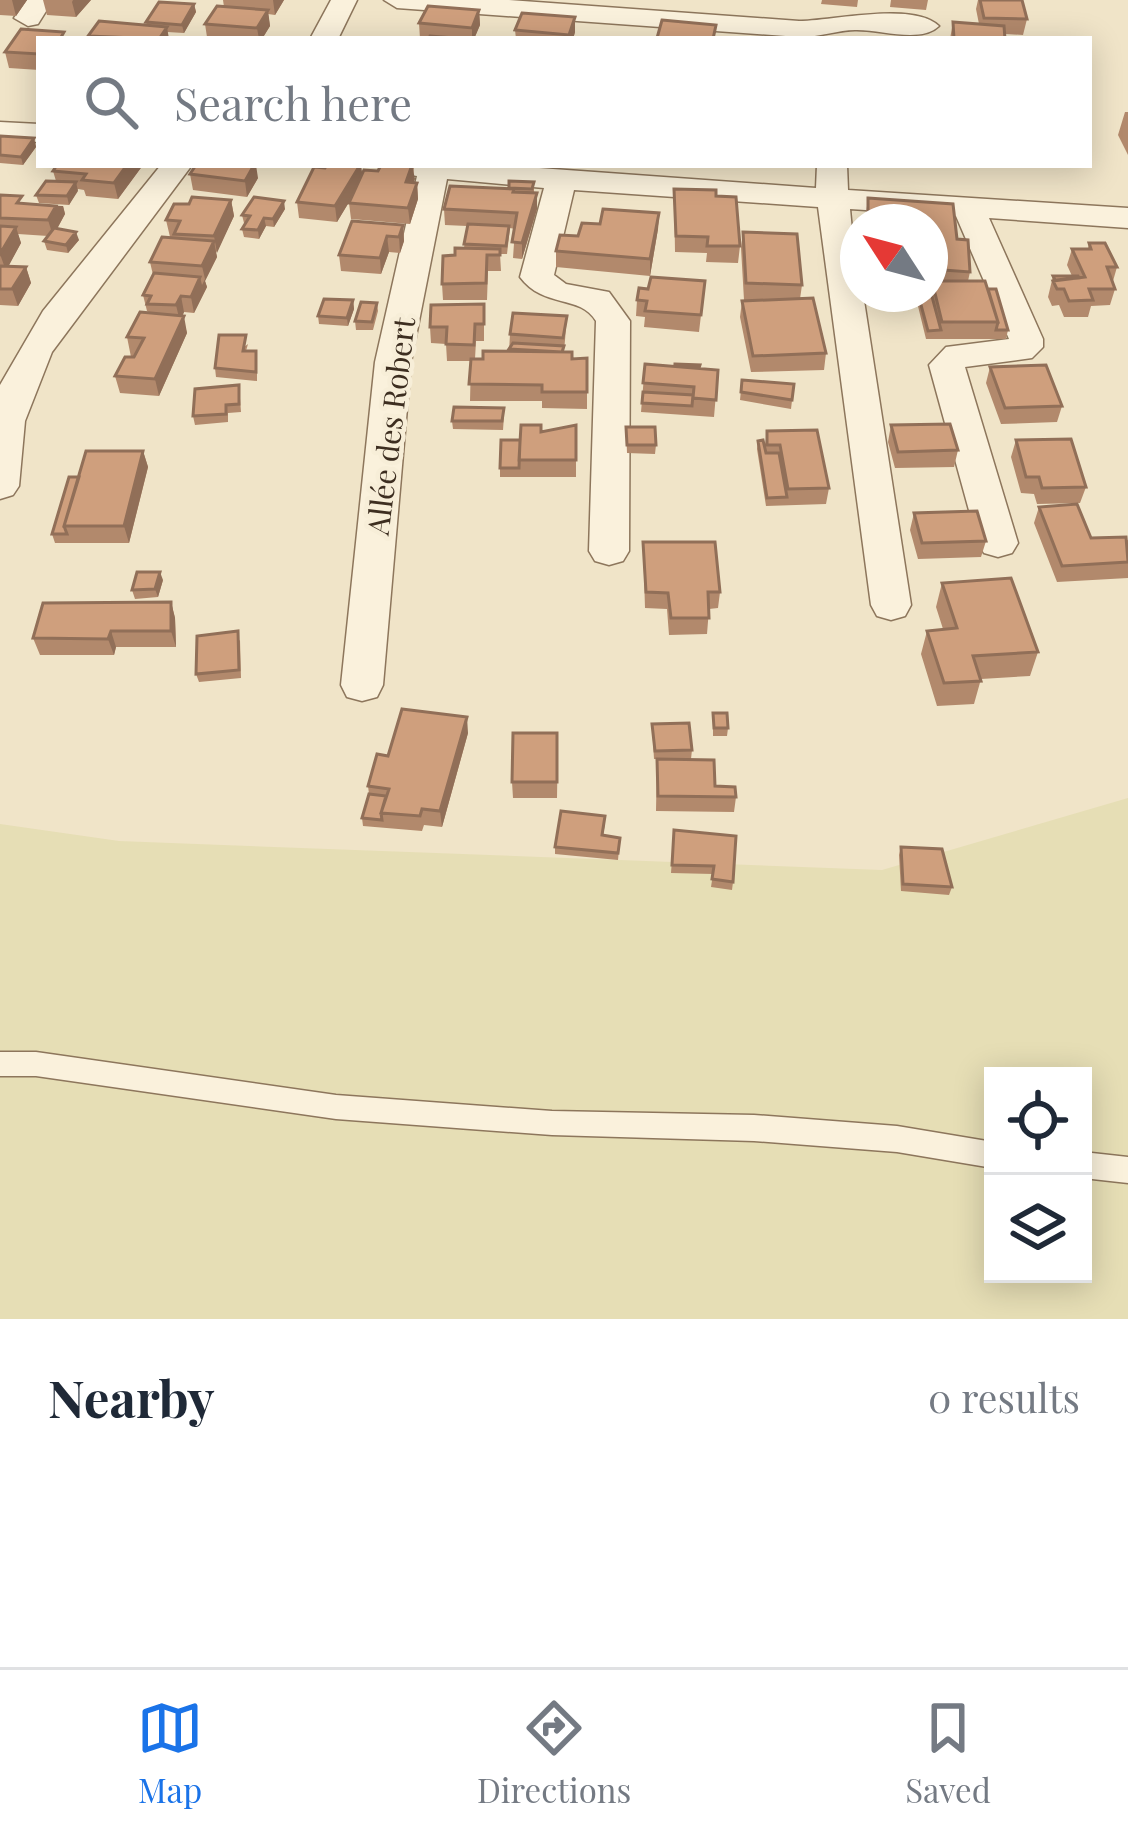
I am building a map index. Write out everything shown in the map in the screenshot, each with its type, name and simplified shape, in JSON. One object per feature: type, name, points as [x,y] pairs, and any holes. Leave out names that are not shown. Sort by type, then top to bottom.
[{"type":"street","points":[[325,36],[344,0]]},
{"type":"street","points":[[397,0],[624,29],[832,34],[841,21],[925,26]]},
{"type":"street","points":[[0,131],[36,133]]},
{"type":"street","points":[[0,486],[8,418],[21,382],[54,322],[175,168]]},
{"type":"street","name":"Allée des Robert","points":[[362,685],[416,168]]},
{"type":"street","points":[[427,168],[561,180],[606,175],[832,180],[968,207],[1128,218]]},
{"type":"street","points":[[561,180],[537,277],[544,288],[558,294],[593,295],[607,304],[613,321],[609,551]]},
{"type":"street","points":[[832,180],[890,605]]},
{"type":"street","points":[[968,207],[1026,339],[1026,347],[1020,350],[958,355],[947,365],[998,543]]},
{"type":"lane","points":[[0,1064],[36,1064],[336,1107],[552,1123],[778,1130],[897,1139],[984,1153]]},
{"type":"lane","points":[[1092,1166],[1128,1170]]},
{"type":"shaded area","points":[[1128,798],[1128,1319],[0,1319],[0,824],[119,841],[882,870]]},
{"type":"building","points":[[980,0],[1022,0],[1027,19],[984,18]]},
{"type":"building","points":[[159,2],[194,4],[182,25],[146,22]]},
{"type":"building","points":[[217,6],[268,10],[257,28],[205,24]]},
{"type":"building","points":[[428,6],[479,10],[472,28],[419,23]]},
{"type":"building","points":[[522,13],[575,17],[569,35],[515,30]]},
{"type":"building","points":[[662,20],[716,25],[714,36],[658,36]]},
{"type":"building","points":[[99,21],[167,27],[161,36],[88,36]]},
{"type":"building","points":[[953,22],[1004,26],[1005,36],[954,36]]},
{"type":"building","points":[[21,29],[64,32],[62,36],[36,36],[36,54],[5,52]]},
{"type":"building","points":[[0,136],[34,138],[21,157],[0,155]]},
{"type":"building","points":[[55,168],[125,168],[114,183],[53,171]]},
{"type":"building","points":[[194,168],[252,168],[245,181],[190,174]]},
{"type":"building","points":[[314,168],[358,168],[335,206],[297,202]]},
{"type":"building","points":[[411,168],[406,182],[417,183],[408,208],[349,203],[364,170]]},
{"type":"building","points":[[46,181],[76,182],[67,196],[36,195]]},
{"type":"building","points":[[509,181],[534,182],[532,189],[509,188]]},
{"type":"building","points":[[450,186],[537,193],[522,243],[512,242],[517,213],[444,209]]},
{"type":"building","points":[[674,189],[716,190],[716,196],[736,197],[740,246],[707,246],[708,237],[676,236]]},
{"type":"building","points":[[0,195],[22,196],[17,203],[56,206],[48,220],[0,218]]},
{"type":"building","points":[[192,197],[231,200],[214,236],[174,234],[180,221],[166,220],[174,204],[189,204]]},
{"type":"building","points":[[254,197],[284,201],[273,219],[264,218],[258,230],[242,229],[250,216],[242,215]]},
{"type":"building","points":[[868,198],[953,204],[957,239],[968,240],[970,272],[948,270],[948,204],[868,204]]},
{"type":"building","points":[[603,209],[659,213],[650,259],[556,251],[560,235],[578,236],[582,223],[600,224]]},
{"type":"building","points":[[352,221],[403,225],[399,237],[387,236],[380,258],[339,255]]},
{"type":"building","points":[[468,224],[509,226],[506,246],[464,244]]},
{"type":"building","points":[[0,226],[16,227],[0,254]]},
{"type":"building","points":[[54,228],[76,232],[66,245],[44,241]]},
{"type":"building","points":[[743,232],[797,234],[802,285],[746,283]]},
{"type":"building","points":[[162,237],[214,241],[202,266],[150,262]]},
{"type":"building","points":[[1089,243],[1105,243],[1117,267],[1107,267],[1115,289],[1089,289],[1093,300],[1069,301],[1053,281],[1085,277],[1072,249],[1091,249]]},
{"type":"building","points":[[455,248],[500,249],[500,255],[487,255],[486,283],[442,284],[443,256],[455,255]]},
{"type":"building","points":[[0,266],[26,267],[12,289],[0,289]]},
{"type":"building","points":[[154,273],[200,277],[191,297],[181,296],[176,305],[147,304],[151,296],[143,295]]},
{"type":"building","points":[[651,277],[705,281],[701,315],[645,311],[647,301],[637,300],[639,288],[648,289]]},
{"type":"building","points":[[948,281],[985,281],[998,322],[942,322],[940,312],[948,312]]},
{"type":"building","points":[[988,289],[996,289],[1008,330],[996,330]]},
{"type":"building","points":[[813,298],[826,353],[753,356],[742,301]]},
{"type":"building","points":[[324,299],[353,300],[347,318],[318,316]]},
{"type":"building","points":[[361,302],[377,303],[372,322],[355,321]]},
{"type":"building","points":[[484,304],[484,324],[475,324],[474,345],[446,344],[447,327],[430,327],[431,305]]},
{"type":"building","points":[[140,312],[184,316],[155,379],[115,376],[144,338],[127,337]]},
{"type":"building","points":[[923,312],[936,312],[941,330],[928,331]]},
{"type":"building","points":[[513,313],[567,316],[563,338],[510,334]]},
{"type":"building","points":[[219,335],[246,335],[243,351],[256,351],[256,372],[215,368]]},
{"type":"building","points":[[513,343],[564,346],[562,352],[509,349]]},
{"type":"building","points":[[483,351],[572,352],[572,359],[587,358],[587,392],[542,392],[542,385],[469,384],[471,359],[483,359]]},
{"type":"building","points":[[645,364],[718,370],[716,400],[693,398],[694,387],[643,383]]},
{"type":"building","points":[[1046,365],[1062,406],[1005,408],[990,367]]},
{"type":"building","points":[[742,380],[794,384],[792,400],[741,392]]},
{"type":"building","points":[[239,385],[239,404],[226,405],[226,414],[193,416],[195,389]]},
{"type":"building","points":[[643,392],[693,395],[692,406],[642,403]]},
{"type":"building","points":[[454,407],[504,408],[502,421],[452,421]]},
{"type":"building","points":[[950,424],[958,450],[898,452],[891,425]]},
{"type":"building","points":[[521,425],[541,425],[541,432],[576,425],[576,460],[519,460]]},
{"type":"building","points":[[626,427],[655,427],[656,445],[627,445]]},
{"type":"building","points":[[817,430],[829,488],[788,489],[780,445],[767,445],[767,431]]},
{"type":"building","points":[[1071,439],[1086,487],[1042,488],[1039,477],[1026,477],[1016,440]]},
{"type":"building","points":[[501,440],[520,440],[519,468],[500,468]]},
{"type":"building","points":[[763,440],[766,453],[779,453],[787,497],[767,498],[758,441]]},
{"type":"building","points":[[86,451],[143,451],[124,526],[64,526]]},
{"type":"building","points":[[69,477],[79,477],[64,526],[67,534],[52,534]]},
{"type":"building","points":[[1077,504],[1091,538],[1126,537],[1128,562],[1062,566],[1039,507]]},
{"type":"building","points":[[977,511],[986,541],[922,543],[914,513]]},
{"type":"building","points":[[643,542],[715,542],[720,592],[708,592],[709,618],[671,618],[668,593],[646,592]]},
{"type":"building","points":[[137,572],[160,572],[155,589],[132,590]]},
{"type":"building","points":[[1011,578],[1038,652],[973,656],[981,681],[944,683],[927,631],[957,628],[942,583]]},
{"type":"building","points":[[171,602],[171,631],[111,631],[108,639],[33,638],[43,603]]},
{"type":"building","points":[[238,631],[239,670],[196,674],[197,636]]},
{"type":"building","points":[[402,709],[467,717],[440,811],[422,809],[420,816],[381,813],[389,789],[368,786],[377,754],[388,756]]},
{"type":"building","points":[[713,713],[727,713],[728,728],[714,728]]},
{"type":"building","points":[[689,723],[692,750],[655,751],[652,724]]},
{"type":"building","points":[[513,733],[557,733],[557,782],[512,782]]},
{"type":"building","points":[[657,759],[714,760],[715,786],[735,787],[736,797],[658,796]]},
{"type":"building","points":[[369,794],[386,796],[382,820],[362,818]]},
{"type":"building","points":[[561,811],[605,816],[602,835],[620,838],[618,853],[555,847]]},
{"type":"building","points":[[674,830],[736,836],[733,882],[712,879],[714,866],[672,865]]},
{"type":"building","points":[[901,847],[942,849],[952,887],[903,884]]}]
